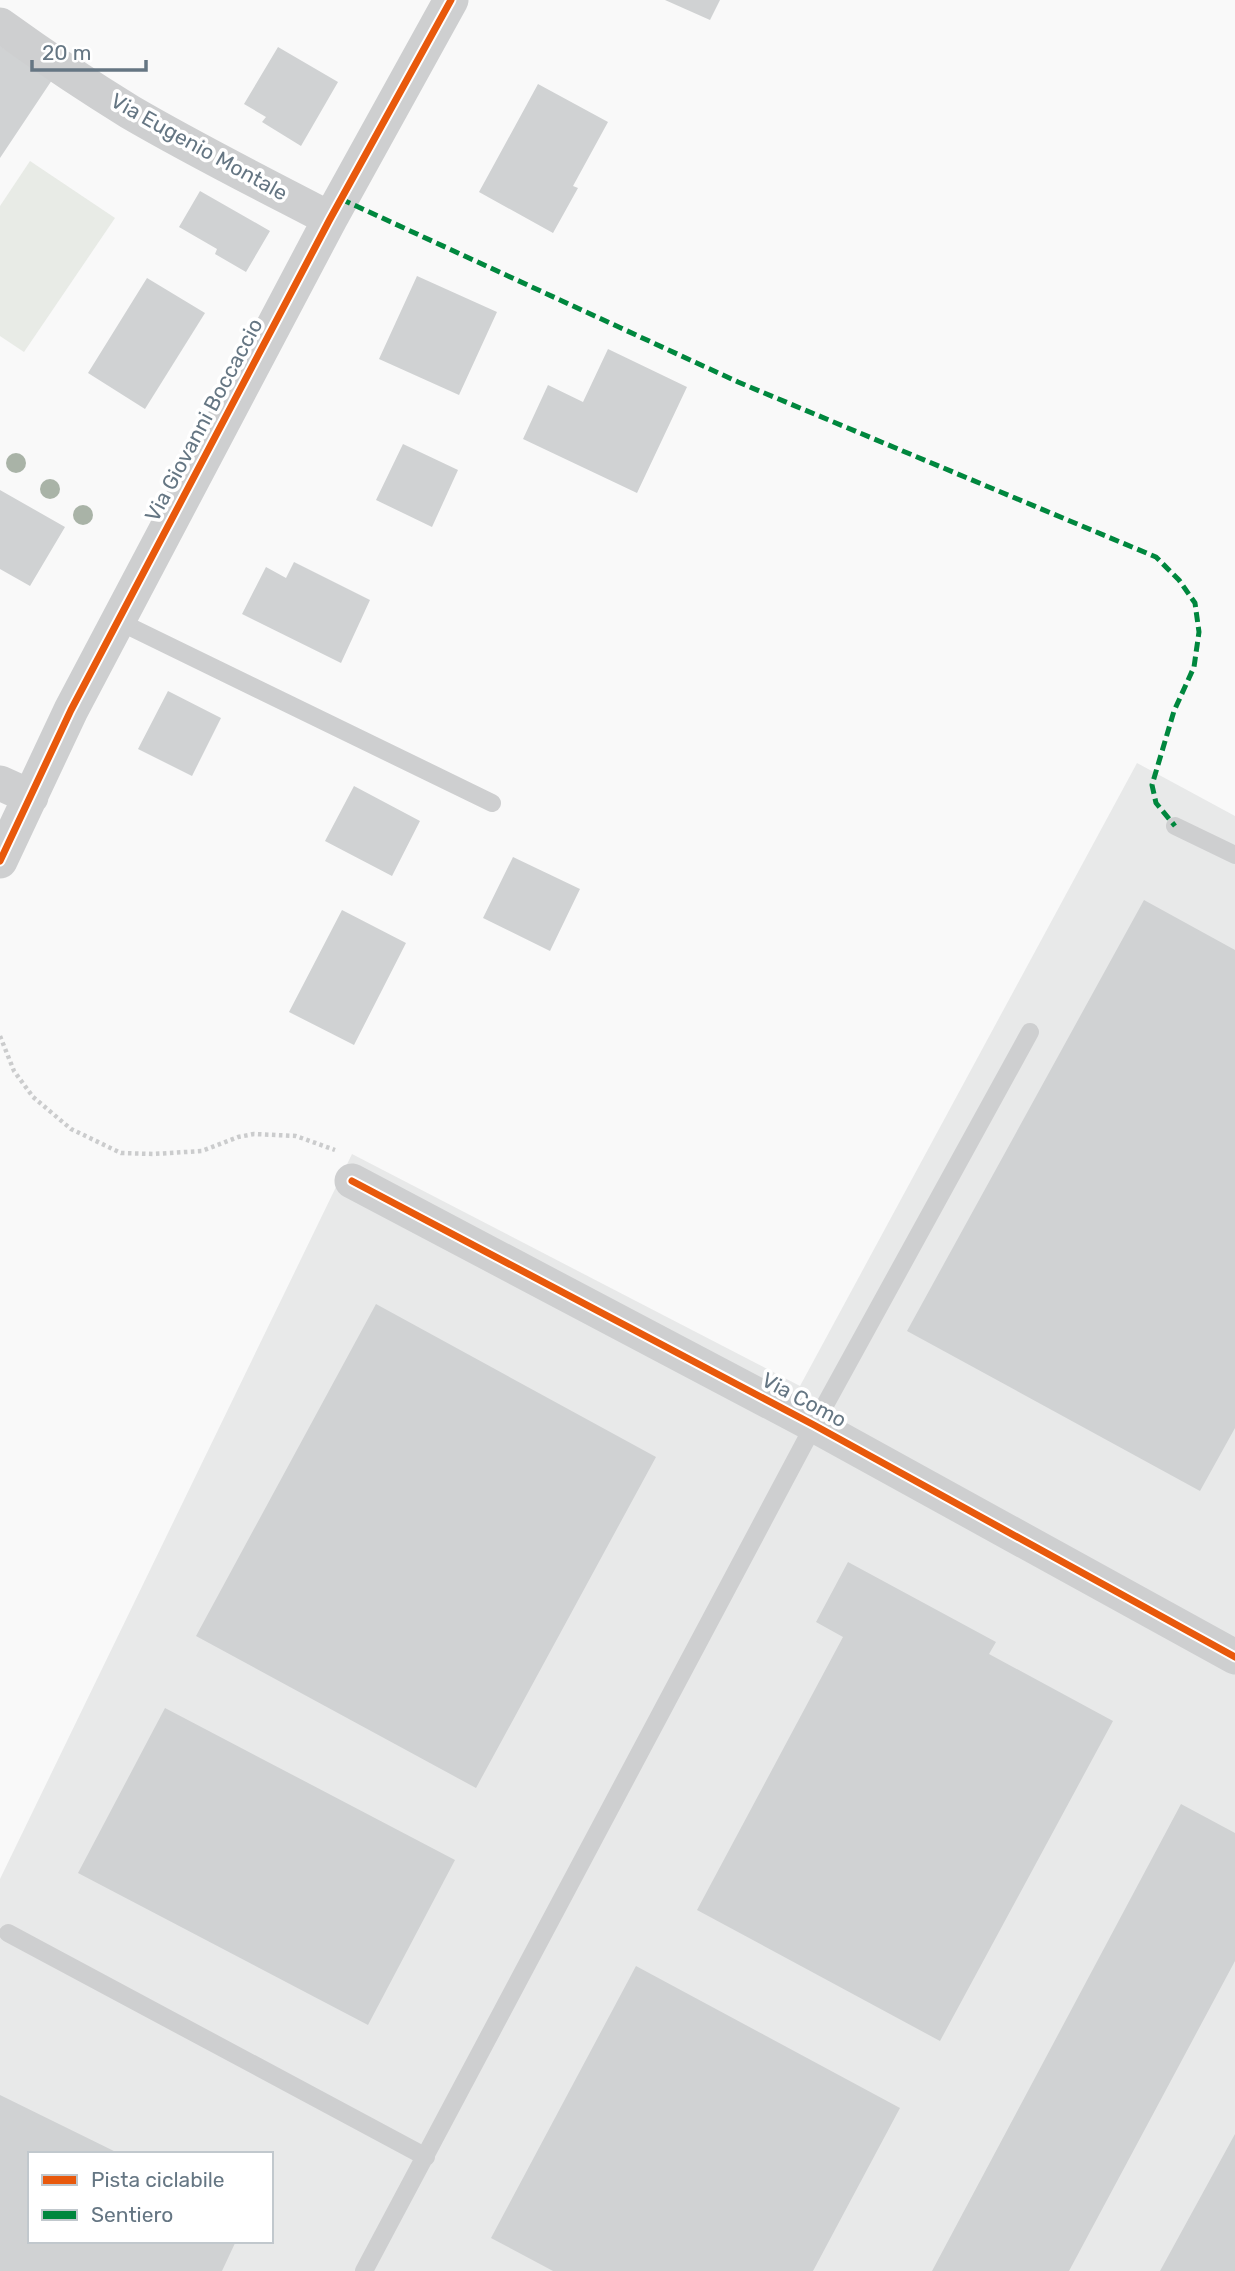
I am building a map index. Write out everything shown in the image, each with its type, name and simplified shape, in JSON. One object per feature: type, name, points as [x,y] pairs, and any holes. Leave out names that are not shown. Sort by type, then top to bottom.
[{"type":"street","name":"Via Giovanni Boccaccio","points":[[0,861],[71,710],[330,219],[451,0]]},
{"type":"street","name":"Via Eugenio Montale","points":[[0,25],[130,112],[330,219]]},
{"type":"street","points":[[0,783],[31,797]]},
{"type":"street","name":"Via Como","points":[[361,1186],[814,1425],[1235,1657]]},
{"type":"lane","points":[[118,621],[492,803]]},
{"type":"lane","points":[[1175,826],[1235,855]]},
{"type":"lane","points":[[364,2271],[814,1425],[1030,1032]]},
{"type":"lane","points":[[8,1933],[426,2157]]},
{"type":"path","points":[[0,1036],[14,1071],[33,1097],[71,1129],[121,1153],[202,1151],[238,1137],[254,1134],[296,1136],[333,1149],[355,1162],[365,1172],[361,1186]]},
{"type":"shaded area","points":[[30,161],[115,218],[24,352],[0,336],[0,206]]},
{"type":"shaded area","points":[[1137,763],[1235,816],[1235,2271],[0,2271],[0,1879],[352,1154],[800,1386]]},
{"type":"building","points":[[665,0],[720,0],[710,20]]},
{"type":"building","points":[[0,46],[52,80],[0,158]]},
{"type":"building","points":[[278,47],[338,82],[301,146],[262,122],[266,117],[244,104]]},
{"type":"building","points":[[538,84],[608,122],[573,186],[578,188],[553,233],[479,192]]},
{"type":"building","points":[[200,191],[270,231],[246,272],[215,254],[217,249],[179,227]]},
{"type":"building","points":[[417,276],[497,312],[459,395],[379,359]]},
{"type":"building","points":[[147,278],[205,313],[145,409],[88,373]]},
{"type":"building","points":[[608,349],[687,387],[637,493],[523,439],[548,385],[583,402]]},
{"type":"building","points":[[403,444],[458,470],[432,527],[376,500]]},
{"type":"building","points":[[0,490],[65,527],[30,586],[0,569]]},
{"type":"building","points":[[294,562],[370,600],[341,663],[242,614],[266,567],[286,578]]},
{"type":"building","points":[[168,691],[221,718],[192,776],[138,749]]},
{"type":"building","points":[[354,786],[420,821],[392,876],[325,841]]},
{"type":"building","points":[[513,857],[580,889],[550,951],[483,918]]},
{"type":"building","points":[[1144,900],[1235,950],[1235,1428],[1200,1491],[907,1331]]},
{"type":"building","points":[[342,910],[406,943],[354,1045],[289,1012]]},
{"type":"building","points":[[376,1304],[656,1457],[476,1788],[196,1636]]},
{"type":"building","points":[[848,1562],[996,1642],[989,1654],[1113,1721],[940,2041],[697,1910],[843,1637],[816,1622]]},
{"type":"building","points":[[165,1708],[455,1860],[368,2025],[78,1873]]},
{"type":"building","points":[[1181,1804],[1235,1833],[1235,1961],[1069,2271],[932,2271]]},
{"type":"building","points":[[636,1966],[900,2108],[813,2271],[553,2271],[491,2238]]},
{"type":"building","points":[[0,2095],[116,2152],[28,2152],[28,2243],[235,2243],[222,2271],[0,2271]]},
{"type":"building","points":[[1235,2134],[1235,2271],[1160,2271]]},
{"type":"marked path","points":[[341,199],[738,382],[1156,557],[1179,580],[1195,603],[1199,632],[1194,667],[1174,711],[1152,785],[1156,803],[1175,826]]},
{"type":"cycle path","points":[[0,861],[71,710],[330,219],[451,0]]},
{"type":"cycle path","points":[[352,1181],[814,1425],[1235,1657]]}]
